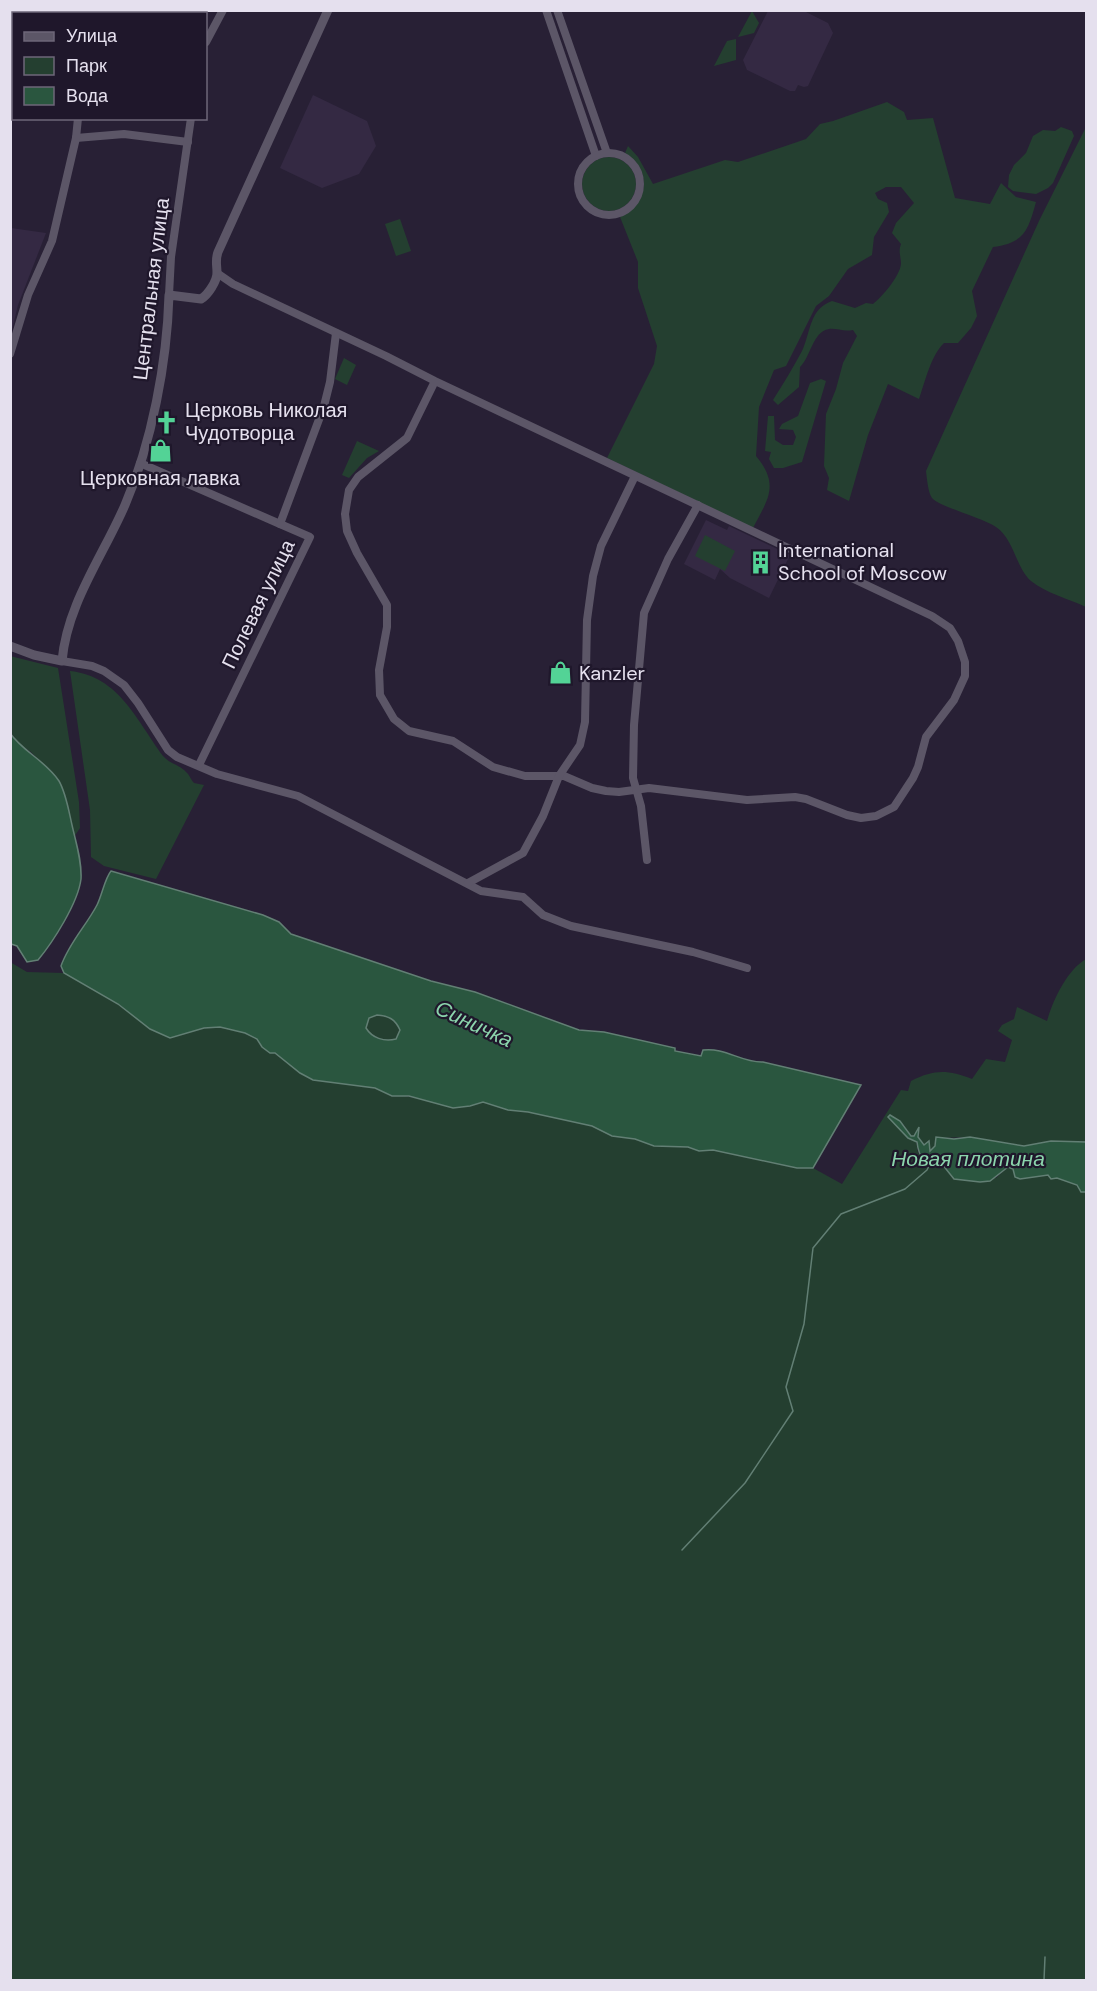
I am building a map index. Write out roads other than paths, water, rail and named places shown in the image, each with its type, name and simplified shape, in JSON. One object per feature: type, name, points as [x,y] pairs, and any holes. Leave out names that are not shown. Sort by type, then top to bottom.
[{"type":"street","points":[[207,40],[223,10]]},
{"type":"street","points":[[170,295],[205,298],[217,273],[215,259],[328,10]]},
{"type":"street","points":[[546,10],[596,156]]},
{"type":"street","points":[[558,10],[607,153]]},
{"type":"street","points":[[10,354],[28,295],[52,241],[76,138],[78,120]]},
{"type":"street","name":"Центральная улица","points":[[62,661],[71,618],[125,506],[141,464],[168,332],[171,257],[191,120]]},
{"type":"street","points":[[76,138],[124,134],[188,142]]},
{"type":"street","points":[[607,153],[620,155],[635,167],[639,176],[638,196],[624,211],[615,214],[596,212],[587,206],[582,197],[579,178],[582,169],[596,156],[607,153]]},
{"type":"street","points":[[217,273],[233,284],[435,381],[940,620],[950,628],[962,648],[965,676],[954,700],[926,737],[913,778],[894,807],[883,814],[867,818],[854,817],[795,797],[747,800],[649,788],[606,792],[560,776],[525,776],[493,767],[453,741],[410,731],[394,719],[380,694],[380,670],[387,627],[387,605],[357,553],[347,531],[345,514],[350,490],[357,477],[407,438],[435,381]]},
{"type":"street","name":"Полевая улица","points":[[199,765],[310,537],[280,524],[324,406],[330,382],[336,333]]},
{"type":"street","points":[[141,464],[280,524]]},
{"type":"street","points":[[468,882],[523,853],[543,816],[560,776],[577,752],[585,722],[587,620],[593,576],[598,555],[635,476]]},
{"type":"street","points":[[647,860],[641,806],[633,778],[634,725],[644,613],[668,559],[698,505]]},
{"type":"street","points":[[10,646],[34,655],[92,666],[114,678],[124,685],[168,750],[177,757],[217,774],[298,796],[395,848],[468,882],[481,891],[523,897],[543,915],[570,926],[693,952],[747,968]]},
{"type":"water","points":[[10,733],[59,781],[64,791],[81,866],[79,889],[64,922],[38,960],[27,962],[17,946],[11,944]]},
{"type":"water","name":"Синичка","points":[[111,871],[263,915],[279,922],[291,934],[431,981],[475,992],[579,1030],[604,1032],[701,1056],[703,1050],[719,1051],[755,1062],[861,1085],[813,1168],[797,1168],[713,1150],[699,1151],[688,1147],[654,1146],[635,1139],[612,1136],[592,1126],[508,1110],[483,1102],[453,1108],[409,1096],[392,1096],[375,1088],[313,1080],[300,1073],[275,1053],[270,1053],[257,1039],[245,1033],[220,1027],[204,1028],[170,1038],[150,1029],[118,1004],[64,973],[61,966],[64,958],[97,905]],"holes":[[[377,1015],[388,1017],[396,1023],[400,1030],[396,1039],[379,1038],[366,1028],[369,1018]]]},
{"type":"water","name":"Новая плотина","points":[[890,1115],[900,1121],[911,1136],[914,1136],[919,1127],[918,1137],[924,1145],[929,1141],[930,1151],[935,1146],[936,1137],[954,1139],[970,1137],[1024,1146],[1051,1141],[1086,1142],[1086,1192],[1081,1192],[1077,1185],[1057,1178],[1051,1179],[1048,1175],[1020,1179],[1015,1177],[1013,1169],[1008,1167],[990,1181],[954,1179],[942,1164],[927,1162],[921,1157],[917,1142],[908,1138],[888,1117]]},
{"type":"waterway","points":[[682,1550],[745,1483],[793,1411],[786,1387],[804,1324],[813,1248],[841,1214],[905,1189],[927,1170],[930,1164]]},
{"type":"waterway","points":[[1044,1980],[1045,1957]]},
{"type":"place","name":"Церковь Николая Чудотворца","points":[[167,422]]},
{"type":"place","name":"Церковная лавка","points":[[160,451]]},
{"type":"place","name":"International School of Moscow","points":[[760,562]]},
{"type":"place","name":"Kanzler","points":[[561,673]]}]
